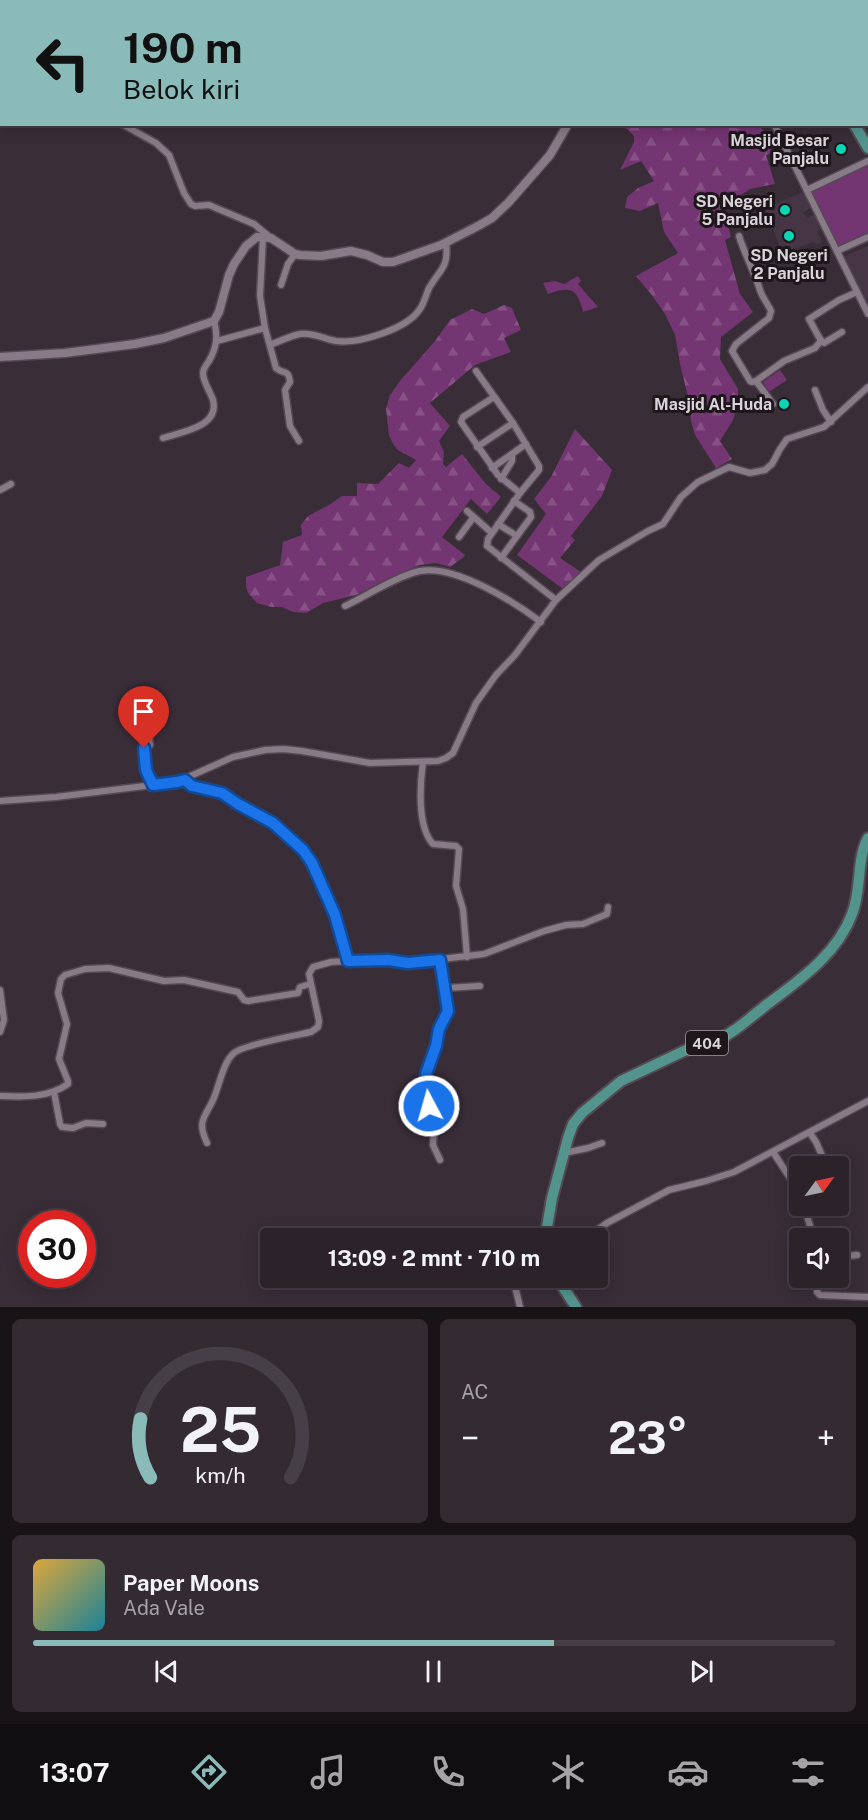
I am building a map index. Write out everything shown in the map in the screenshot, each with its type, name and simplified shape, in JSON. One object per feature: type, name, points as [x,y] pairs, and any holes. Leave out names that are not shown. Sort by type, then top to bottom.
[{"type":"main road","points":[[855,126],[868,148]]},
{"type":"main road","name":"404","points":[[547,1228],[564,1153],[573,1124],[582,1113],[621,1081],[736,1029],[789,988],[831,951],[853,913],[863,849],[868,838]]},
{"type":"main road","points":[[564,1288],[576,1307]]},
{"type":"street","points":[[126,126],[156,143],[169,154],[184,193],[191,204],[216,207],[254,224],[267,237],[295,254],[321,256],[351,251],[383,262],[393,262],[443,244],[485,222],[508,203],[550,155],[567,126]]},
{"type":"street","points":[[775,126],[868,314]]},
{"type":"street","points":[[807,190],[868,161]]},
{"type":"street","points":[[739,236],[746,257],[755,272],[760,290],[771,311],[770,318],[736,344],[732,351],[750,381],[756,381],[784,361],[815,348],[820,339]]},
{"type":"street","points":[[0,357],[65,353],[135,344],[164,338],[214,321],[219,312],[229,275],[240,253],[253,240],[267,237]]},
{"type":"street","points":[[267,237],[260,290],[265,328],[277,369],[289,375],[290,382],[285,390],[290,424],[299,441]]},
{"type":"street","points":[[837,251],[868,237]]},
{"type":"street","points":[[270,345],[301,334],[337,341],[356,341],[392,330],[420,309],[430,286],[445,265],[447,256],[443,244]]},
{"type":"street","points":[[281,285],[285,270],[295,254]]},
{"type":"street","points":[[842,332],[825,342],[820,339],[808,320],[856,292]]},
{"type":"street","points":[[163,438],[198,427],[207,422],[212,413],[213,402],[203,371],[214,352],[217,341],[214,321]]},
{"type":"street","points":[[217,341],[265,328]]},
{"type":"street","points":[[476,372],[513,423],[539,468],[498,524],[487,546],[556,600]]},
{"type":"street","points":[[756,381],[773,404]]},
{"type":"street","points":[[0,801],[78,795],[177,782],[233,758],[265,750],[302,751],[370,763],[423,762],[446,758],[453,753],[476,703],[496,675],[515,656],[556,600],[599,560],[663,524],[681,497],[698,482],[729,467],[750,473],[762,471],[772,464],[788,439],[821,429],[868,387]]},
{"type":"street","points":[[815,390],[831,422]]},
{"type":"street","points":[[494,397],[461,420],[461,423],[501,479],[519,493]]},
{"type":"street","points":[[477,447],[513,423]]},
{"type":"street","points":[[492,468],[526,444]]},
{"type":"street","points":[[501,479],[512,461],[512,454]]},
{"type":"street","points":[[0,490],[11,484]]},
{"type":"street","points":[[501,558],[531,517],[531,514],[514,501]]},
{"type":"street","points":[[467,511],[492,533]]},
{"type":"street","points":[[459,537],[473,518]]},
{"type":"street","points":[[498,524],[517,536]]},
{"type":"street","points":[[345,606],[411,573],[438,569],[510,600],[541,622]]},
{"type":"street","points":[[153,785],[146,770],[144,748],[150,744],[148,729],[154,708]]},
{"type":"street","points":[[423,762],[420,796],[428,838],[434,844],[456,846],[459,849],[455,879],[463,909],[467,957]]},
{"type":"street","points":[[185,780],[192,786],[222,793],[273,823],[303,850],[312,863],[335,915],[348,961]]},
{"type":"street","points":[[207,1143],[202,1132],[202,1120],[225,1066],[234,1052],[311,1032],[318,1027],[319,1021],[309,972],[313,967],[331,962],[388,960],[408,963],[484,954],[561,926],[597,920],[607,914],[608,907]]},
{"type":"street","points":[[440,960],[448,1011],[439,1029],[426,1077],[434,1129],[433,1144],[440,1160]]},
{"type":"street","points":[[0,1096],[26,1097],[54,1092],[67,1086],[68,1083],[59,1061],[67,1024],[58,995],[61,979],[68,974],[85,969],[113,968],[164,981],[184,980],[238,992],[244,1000],[248,1001],[298,993],[300,987],[310,984]]},
{"type":"street","points":[[446,988],[480,986]]},
{"type":"street","points":[[0,990],[4,1020],[0,1032]]},
{"type":"street","points":[[54,1092],[62,1127],[73,1128],[86,1123],[103,1124]]},
{"type":"street","points":[[601,1228],[669,1190],[734,1172],[868,1101]]},
{"type":"street","points":[[810,1132],[822,1156]]},
{"type":"street","points":[[564,1153],[602,1143]]},
{"type":"street","points":[[773,1152],[789,1176]]},
{"type":"street","points":[[849,1256],[857,1255]]},
{"type":"street","points":[[516,1288],[520,1307]]},
{"type":"street","points":[[818,1288],[820,1295],[868,1297]]},
{"type":"shaded area","points":[[805,191],[813,207],[803,212],[807,218],[815,214],[822,228],[817,231],[822,242],[816,245],[814,242],[782,253],[766,210],[767,207]]},
{"type":"shaded area","points":[[868,246],[868,301],[865,302],[843,257]]},
{"type":"green space","points":[[624,126],[760,126],[772,143],[775,152],[766,155],[775,184],[750,189],[738,197],[724,191],[724,212],[731,237],[725,240],[740,294],[753,312],[721,337],[720,359],[738,389],[738,402],[733,420],[720,441],[732,459],[716,468],[695,435],[675,335],[665,314],[636,276],[678,253],[664,232],[658,203],[640,211],[625,208],[627,197],[638,188],[654,181],[641,161],[620,170],[634,142],[634,136]]},
{"type":"green space","points":[[868,165],[868,233],[839,246],[812,192]]},
{"type":"green space","points":[[578,276],[581,281],[578,284],[598,307],[583,312],[578,298],[572,291],[562,290],[548,294],[543,283],[555,281],[564,284]]},
{"type":"green space","points":[[504,305],[512,308],[521,330],[504,338],[511,352],[475,365],[430,403],[450,426],[439,441],[444,452],[443,464],[446,467],[462,454],[485,483],[501,497],[487,514],[471,499],[442,537],[465,555],[464,557],[450,567],[436,563],[420,565],[356,595],[323,603],[306,613],[257,603],[248,593],[246,577],[280,565],[283,542],[302,535],[301,525],[308,516],[342,496],[357,496],[357,483],[378,484],[399,463],[409,468],[416,460],[398,450],[393,444],[389,435],[386,409],[390,395],[400,381],[450,320],[472,309],[484,314]]},
{"type":"green space","points":[[780,370],[787,380],[769,392],[763,382]]},
{"type":"green space","points":[[575,429],[612,470],[602,496],[571,536],[575,540],[560,558],[581,572],[563,589],[517,555],[546,514],[534,499],[551,477]]},
{"type":"place","name":"Masjid Besar Panjalu","points":[[841,149]]},
{"type":"place","name":"SD Negeri 5 Panjalu","points":[[785,210]]},
{"type":"place","name":"SD Negeri 2 Panjalu","points":[[789,236]]},
{"type":"place","name":"Masjid Al-Huda","points":[[784,404]]},
{"type":"route","points":[[144,748],[146,770],[153,785],[185,780],[200,789],[222,793],[273,823],[303,850],[312,863],[335,915],[348,961],[388,960],[408,963],[440,960],[448,1011],[439,1029],[436,1046],[426,1074],[429,1106]]}]
